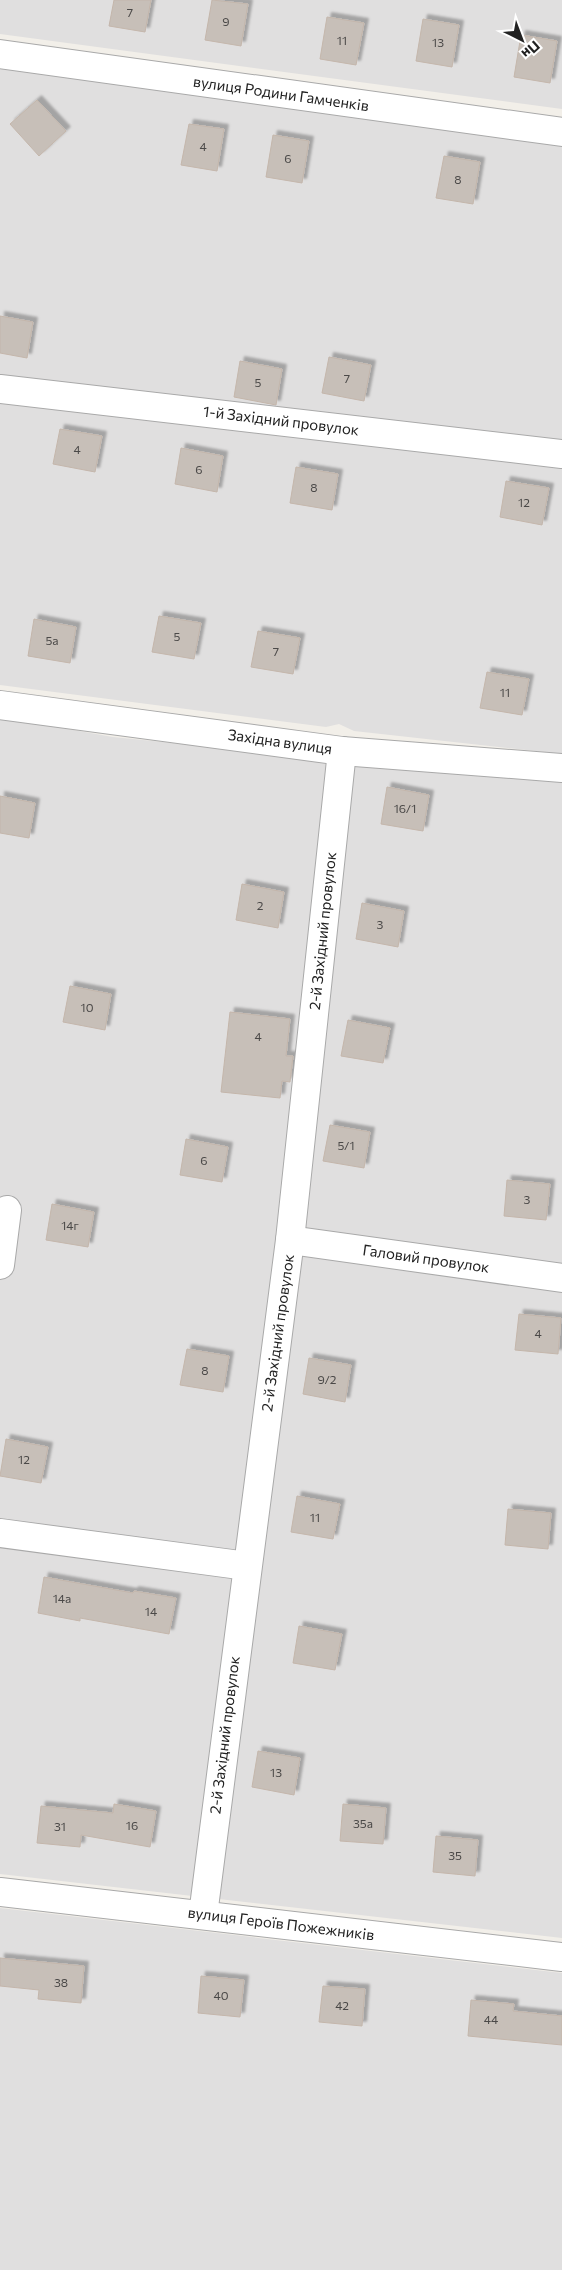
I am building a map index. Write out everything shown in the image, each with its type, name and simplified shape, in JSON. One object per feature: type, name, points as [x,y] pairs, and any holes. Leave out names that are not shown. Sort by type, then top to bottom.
[{"type":"street","name":"вулиця Родини Гамченків","points":[[0,54],[562,132]]},
{"type":"street","name":"1-й Західний провулок","points":[[0,389],[562,454]]},
{"type":"street","name":"Західна вулиця","points":[[0,705],[342,750],[562,768]]},
{"type":"street","name":"2-й Західний провулок","points":[[202,1914],[290,1240],[342,750]]},
{"type":"street","points":[[0,1265],[7,1210]]},
{"type":"street","name":"Галовий провулок","points":[[290,1240],[562,1278]]},
{"type":"street","points":[[0,1533],[247,1566]]},
{"type":"street","name":"вулиця Героїв Пожежників","points":[[0,1892],[562,1957]]},
{"type":"shaded area","points":[[0,0],[562,0],[562,109],[0,34]]},
{"type":"shaded area","points":[[0,61],[562,139],[562,754],[354,731],[339,724],[326,727],[0,685]]},
{"type":"shaded area","points":[[0,717],[113,737],[562,782],[562,1938],[0,1874]]},
{"type":"shaded area","points":[[0,1908],[562,1973],[562,2270],[0,2270]]},
{"type":"building","points":[[114,0],[151,0],[145,32],[109,26]]},
{"type":"building","points":[[212,0],[248,4],[241,46],[205,40]]},
{"type":"building","points":[[327,17],[364,23],[356,65],[320,59]]},
{"type":"building","points":[[423,19],[459,25],[452,67],[416,61]]},
{"type":"building","points":[[521,35],[557,41],[550,83],[514,77]]},
{"type":"building","points":[[37,100],[66,131],[39,156],[10,124]]},
{"type":"building","points":[[189,124],[224,129],[217,171],[181,165]]},
{"type":"building","points":[[273,135],[309,141],[302,183],[266,177]]},
{"type":"building","points":[[444,156],[480,162],[473,204],[436,198]]},
{"type":"building","points":[[0,316],[33,322],[27,358],[0,353]]},
{"type":"building","points":[[329,357],[371,365],[364,401],[322,393]]},
{"type":"building","points":[[240,361],[282,369],[276,405],[234,397]]},
{"type":"building","points":[[60,429],[102,436],[95,472],[53,464]]},
{"type":"building","points":[[181,448],[223,456],[217,492],[175,484]]},
{"type":"building","points":[[296,467],[338,474],[332,510],[290,503]]},
{"type":"building","points":[[506,481],[549,488],[542,525],[500,517]]},
{"type":"building","points":[[159,616],[201,623],[194,659],[152,652]]},
{"type":"building","points":[[34,619],[76,627],[70,663],[28,656]]},
{"type":"building","points":[[258,631],[300,638],[293,674],[251,667]]},
{"type":"building","points":[[487,672],[529,679],[522,715],[480,708]]},
{"type":"building","points":[[387,787],[429,795],[423,831],[381,824]]},
{"type":"building","points":[[0,796],[35,803],[29,838],[0,833]]},
{"type":"building","points":[[242,884],[284,892],[278,928],[236,920]]},
{"type":"building","points":[[362,903],[404,911],[398,947],[356,939]]},
{"type":"building","points":[[70,986],[111,994],[105,1030],[63,1022]]},
{"type":"building","points":[[230,1012],[290,1019],[286,1056],[293,1056],[290,1082],[282,1081],[280,1098],[221,1092]]},
{"type":"building","points":[[348,1020],[390,1028],[383,1063],[341,1056]]},
{"type":"building","points":[[330,1125],[370,1132],[364,1168],[323,1161]]},
{"type":"building","points":[[186,1139],[228,1147],[222,1182],[180,1175]]},
{"type":"building","points":[[507,1180],[550,1184],[546,1220],[504,1216]]},
{"type":"building","points":[[52,1204],[94,1212],[88,1247],[46,1240]]},
{"type":"building","points":[[519,1314],[561,1318],[558,1354],[515,1350]]},
{"type":"building","points":[[187,1349],[229,1356],[223,1392],[180,1385]]},
{"type":"building","points":[[309,1358],[351,1365],[345,1402],[303,1394]]},
{"type":"building","points":[[6,1439],[48,1447],[41,1483],[0,1476]]},
{"type":"building","points":[[297,1496],[340,1504],[333,1539],[291,1532]]},
{"type":"building","points":[[508,1509],[551,1513],[548,1549],[505,1545]]},
{"type":"building","points":[[44,1577],[133,1593],[134,1591],[176,1598],[169,1634],[80,1618],[80,1621],[38,1613]]},
{"type":"building","points":[[299,1626],[342,1634],[335,1670],[293,1663]]},
{"type":"building","points":[[258,1751],[300,1758],[294,1795],[252,1787]]},
{"type":"building","points":[[114,1804],[156,1811],[150,1847],[81,1835],[80,1847],[37,1843],[41,1806],[113,1813]]},
{"type":"building","points":[[343,1804],[386,1808],[383,1844],[340,1841]]},
{"type":"building","points":[[436,1836],[478,1840],[475,1876],[433,1872]]},
{"type":"building","points":[[0,1958],[84,1966],[81,2003],[38,1999],[39,1990],[0,1986]]},
{"type":"building","points":[[201,1976],[244,1980],[240,2017],[198,2013]]},
{"type":"building","points":[[323,1986],[365,1989],[362,2026],[319,2022]]},
{"type":"building","points":[[471,2000],[514,2004],[513,2011],[562,2016],[562,2045],[468,2036]]}]
